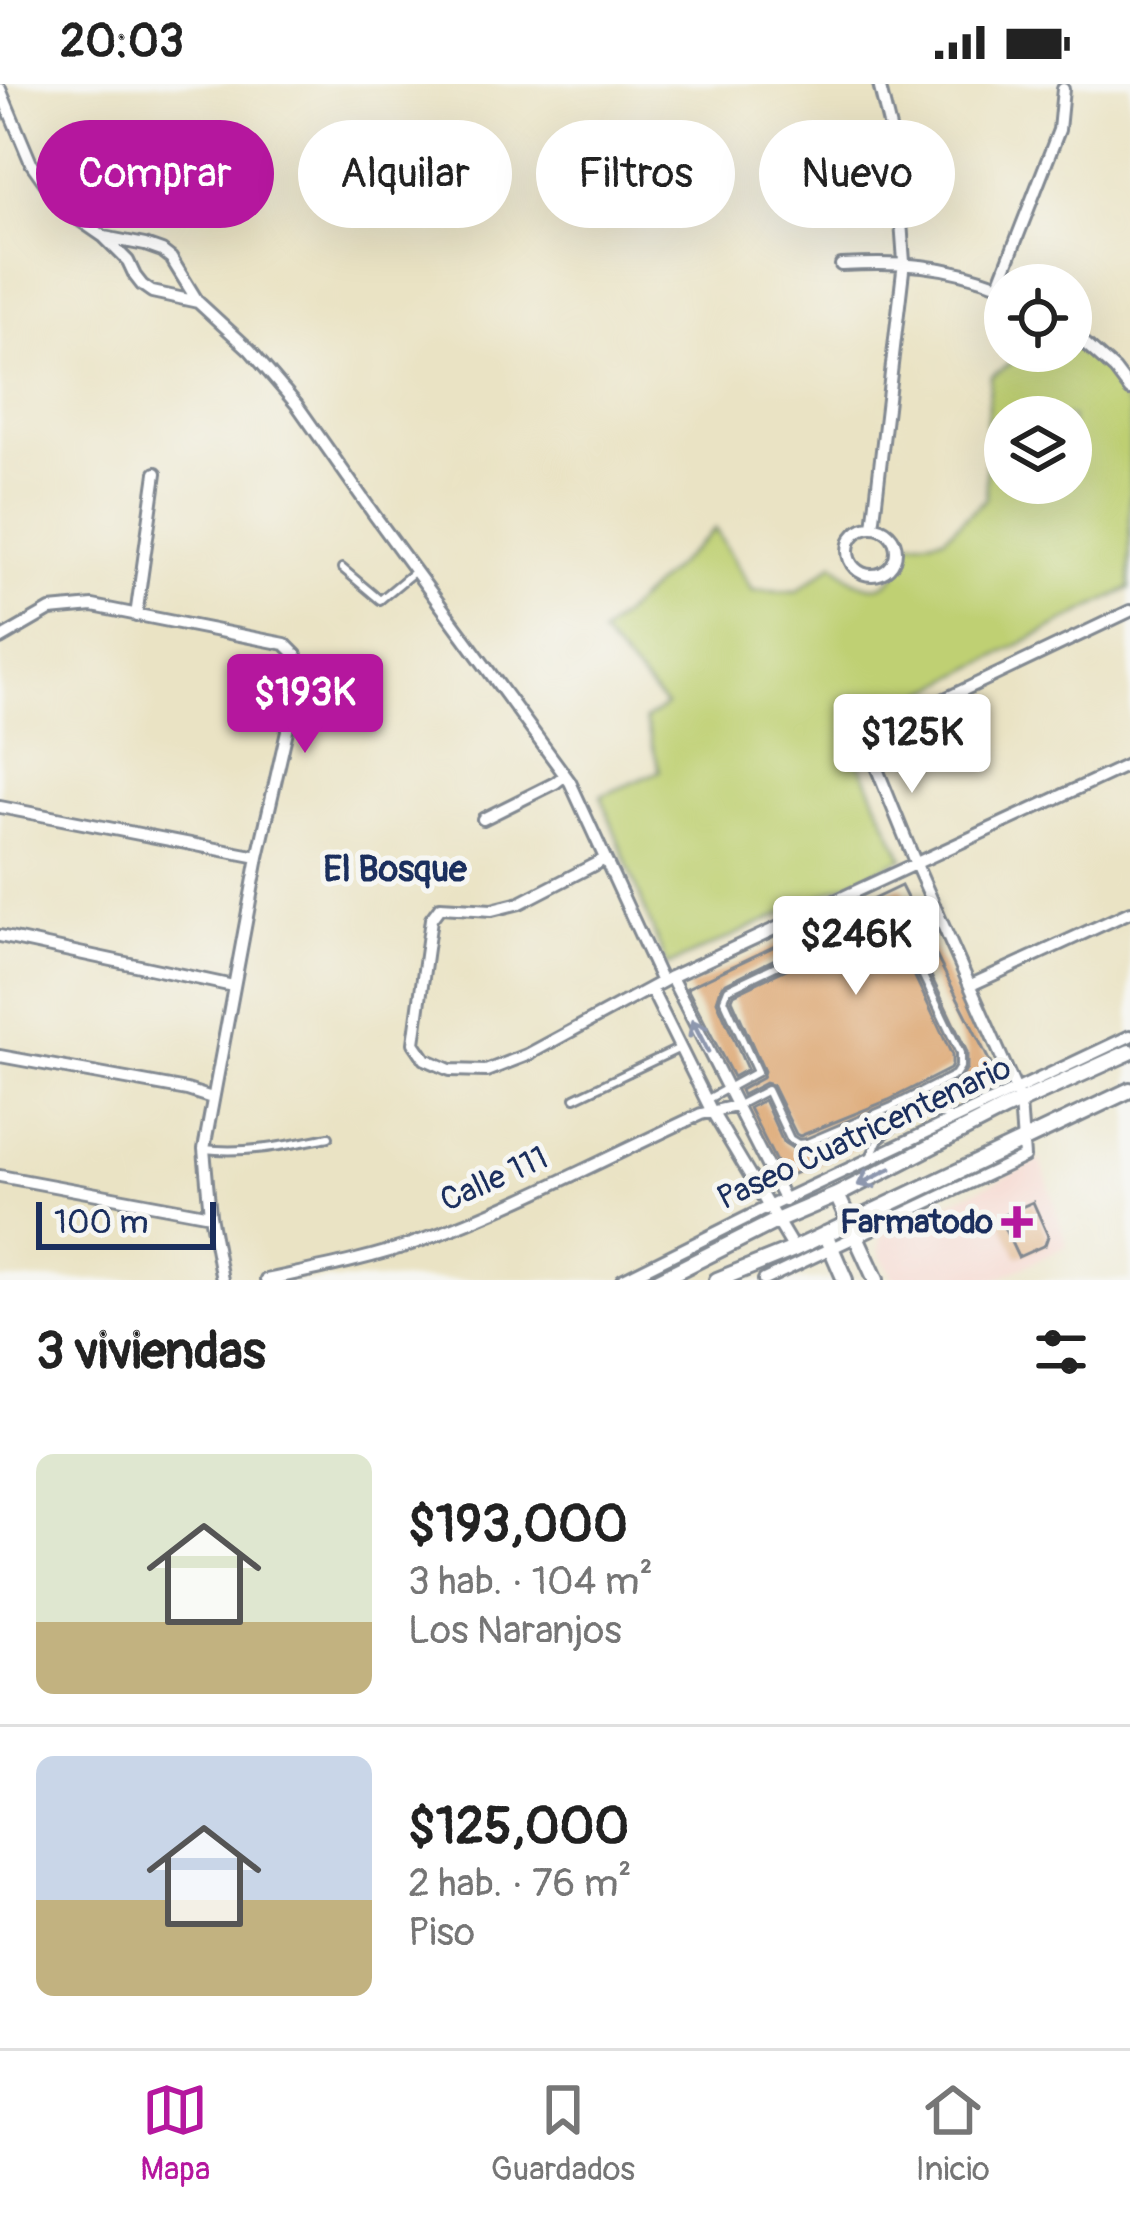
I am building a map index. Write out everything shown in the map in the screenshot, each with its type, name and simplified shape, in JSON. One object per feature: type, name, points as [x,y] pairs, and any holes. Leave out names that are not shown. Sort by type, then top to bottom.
[{"type":"street","points":[[873,527],[904,262],[896,153],[879,84]]},
{"type":"street","points":[[0,89],[31,163],[75,217],[104,237],[152,292],[198,302]]},
{"type":"street","points":[[1010,264],[1059,130],[1064,89]]},
{"type":"street","points":[[104,237],[162,250],[198,302],[250,350],[298,405],[565,776],[661,983],[727,1088],[793,1214]]},
{"type":"street","points":[[128,261],[145,245]]},
{"type":"street","points":[[841,265],[904,262],[984,280]]},
{"type":"street","points":[[1092,350],[1130,390]]},
{"type":"street","points":[[136,616],[156,473]]},
{"type":"street","points":[[873,527],[893,538],[896,553],[890,567],[877,575],[855,568],[848,553],[852,538],[873,527]]},
{"type":"street","points":[[0,639],[50,610],[93,606],[285,644],[296,655],[300,674],[258,856],[204,1149],[222,1280]]},
{"type":"street","points":[[1024,1140],[1018,1096],[866,742],[871,734],[1130,611]]},
{"type":"street","points":[[605,859],[520,903],[492,910],[440,908],[431,919],[414,1043],[425,1059],[450,1070],[486,1070],[526,1055],[661,983],[1130,764]]},
{"type":"street","points":[[483,819],[565,776]]},
{"type":"street","points":[[0,807],[258,856]]},
{"type":"street","points":[[971,985],[1130,912]]},
{"type":"street","points":[[0,937],[233,986]]},
{"type":"street","points":[[661,983],[680,1048],[794,1249]]},
{"type":"street","name":"Paseo Cuatricentenario","points":[[622,1280],[772,1214],[793,1214],[838,1196],[1130,1036]]},
{"type":"street","name":"Paseo Cuatricentenario","points":[[659,1280],[772,1214],[784,1200],[958,1118],[1130,1052]]},
{"type":"street","points":[[0,1055],[212,1098]]},
{"type":"street","points":[[764,1280],[828,1241],[1130,1090]]},
{"type":"street","name":"Calle 111","points":[[266,1280],[418,1241],[709,1105],[736,1106]]},
{"type":"street","points":[[0,1176],[210,1215]]},
{"type":"street","points":[[838,1196],[876,1280]]},
{"type":"street","points":[[717,1280],[794,1249],[828,1241]]},
{"type":"street","points":[[828,1241],[845,1280]]},
{"type":"lane","points":[[342,568],[380,601],[415,571]]},
{"type":"lane","points":[[709,1105],[727,1088],[757,1072],[724,999],[728,989],[872,920],[896,920],[960,1052],[955,1075],[892,1108],[807,1143],[790,1139],[766,1090],[736,1106]]},
{"type":"lane","points":[[575,1098],[680,1048]]},
{"type":"lane","points":[[901,1102],[911,1116],[932,1113],[958,1118]]},
{"type":"lane","points":[[869,1160],[879,1139],[898,1124],[892,1108]]},
{"type":"lane","points":[[204,1149],[264,1150],[328,1137]]},
{"type":"shaded area","points":[[1041,1160],[1067,1246],[995,1280],[894,1280],[880,1253],[884,1233]]},
{"type":"green space","points":[[1092,356],[1107,369],[1130,411],[1130,588],[846,733],[903,858],[667,966],[601,796],[660,771],[645,720],[666,706],[601,635],[715,529],[752,590],[797,591],[834,563],[859,582],[880,586],[896,573],[906,542],[944,537],[984,500],[984,504],[1092,504],[1092,396],[989,396],[991,376],[997,372],[1092,372]]},
{"type":"building","points":[[901,886],[1000,1082],[943,1108],[912,1105],[961,1080],[967,1052],[903,917],[887,910],[869,913],[722,985],[717,1001],[747,1069],[733,1077],[687,988]]},
{"type":"building","points":[[887,925],[952,1055],[952,1065],[889,1100],[800,1136],[772,1085],[765,1083],[742,1095],[740,1090],[762,1078],[764,1071],[732,999],[734,994]]},
{"type":"building","points":[[764,1100],[783,1142],[797,1151],[810,1150],[888,1117],[889,1121],[870,1141],[784,1178],[749,1108]]},
{"type":"building","points":[[1033,1202],[1048,1236],[1045,1245],[1018,1257],[999,1217]]},
{"type":"place","name":"Farmatodo","points":[[1017,1222]]},
{"type":"district","name":"El Bosque","points":[[395,869]]}]
